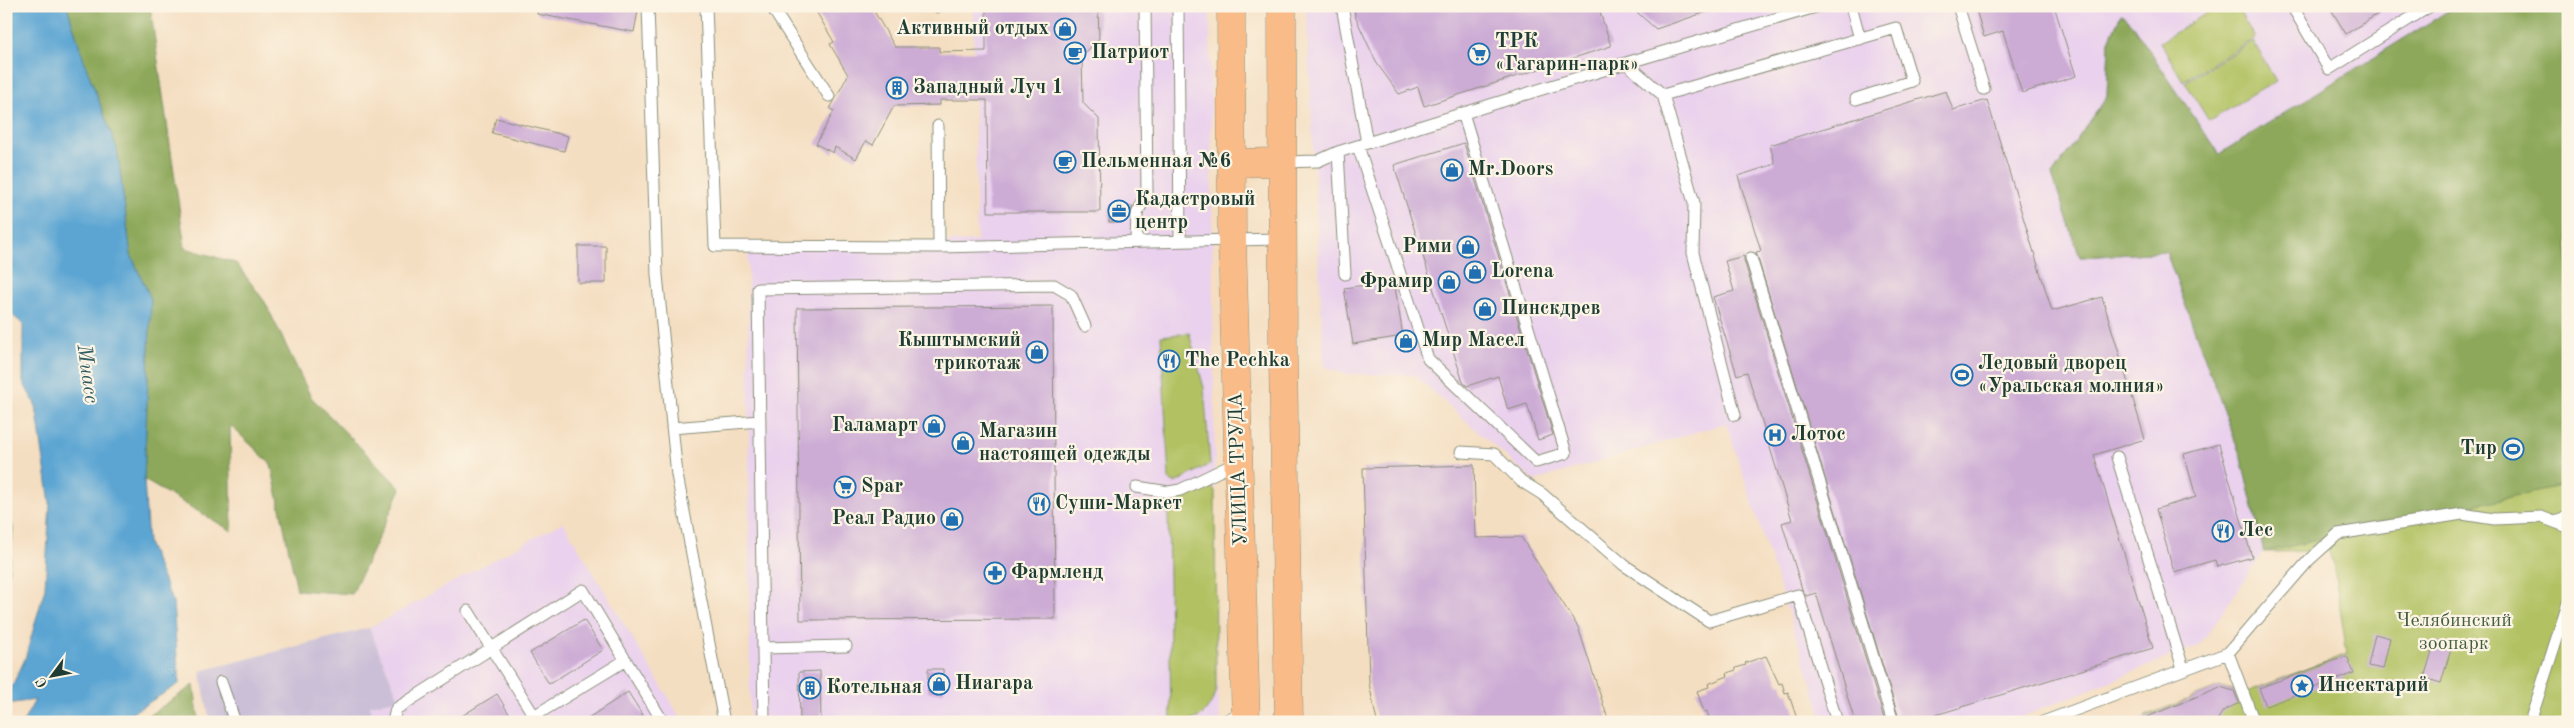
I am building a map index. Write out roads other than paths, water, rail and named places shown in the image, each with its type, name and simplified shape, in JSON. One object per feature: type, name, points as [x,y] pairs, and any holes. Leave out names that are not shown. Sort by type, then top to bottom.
[{"type":"main road","name":"УЛИЦА ТРУДА","points":[[1231,6],[1232,240],[1240,462],[1238,718]]},
{"type":"main road","points":[[1282,6],[1282,162],[1289,722]]},
{"type":"main road","points":[[1232,163],[1282,162]]},
{"type":"lane","points":[[648,6],[657,275],[672,428],[678,475],[724,722]]},
{"type":"lane","points":[[718,6],[706,7],[715,246],[939,246],[1283,239]]},
{"type":"lane","points":[[771,6],[829,96]]},
{"type":"lane","points":[[1136,242],[1137,214],[1147,193],[1145,6]]},
{"type":"lane","points":[[1178,6],[1180,241]]},
{"type":"lane","points":[[1342,6],[1362,145],[1428,359],[1536,462],[1566,453],[1463,114]]},
{"type":"lane","points":[[1282,162],[1318,161],[1338,152],[1626,63],[1819,6]]},
{"type":"lane","points":[[1851,6],[1860,39]]},
{"type":"lane","points":[[1958,6],[1984,89]]},
{"type":"lane","points":[[2292,6],[2329,69],[2430,6]]},
{"type":"lane","points":[[1662,95],[1896,28],[1912,82],[1856,99]]},
{"type":"lane","points":[[1626,63],[1662,95],[1694,203],[1693,253],[1735,415]]},
{"type":"lane","points":[[938,126],[939,246]]},
{"type":"lane","points":[[1338,152],[1345,274]]},
{"type":"lane","points":[[1751,258],[1893,722]]},
{"type":"lane","points":[[764,722],[758,289],[1054,285],[1071,295],[1085,326]]},
{"type":"lane","points":[[672,428],[760,421]]},
{"type":"lane","points":[[1461,452],[1494,454],[1521,480],[1542,494],[1624,565],[1709,621],[1798,595],[1836,722]]},
{"type":"lane","points":[[2117,458],[2183,668]]},
{"type":"lane","points":[[1137,487],[1169,492],[1180,490],[1240,462]]},
{"type":"lane","points":[[2043,722],[2183,668],[2228,653],[2309,560],[2338,534],[2462,514],[2494,519],[2541,517],[2568,527]]},
{"type":"lane","points":[[2556,522],[2568,515]]},
{"type":"lane","points":[[393,722],[396,709],[584,590],[663,722]]},
{"type":"lane","points":[[2530,722],[2568,603]]},
{"type":"lane","points":[[468,611],[536,719],[626,660]]},
{"type":"lane","points":[[763,648],[846,646]]},
{"type":"lane","points":[[2228,653],[2254,722]]},
{"type":"lane","points":[[221,682],[235,722]]},
{"type":"water","name":"Миасс","points":[[6,6],[67,6],[85,64],[117,149],[131,255],[151,299],[144,480],[148,543],[173,603],[179,684],[117,722],[23,722],[35,700],[6,704],[6,699],[25,659],[45,588],[50,503],[36,406],[23,382],[23,324],[6,310]]},
{"type":"place","name":"Активный отдых","points":[[1065,29]]},
{"type":"place","name":"Патриот","points":[[1075,53]]},
{"type":"place","name":"ТРК «Гагарин-парк»","points":[[1479,54]]},
{"type":"place","name":"Западный Луч 1","points":[[897,88]]},
{"type":"place","name":"Пельменная №6","points":[[1065,162]]},
{"type":"place","name":"Mr.Doors","points":[[1452,170]]},
{"type":"place","name":"Кадастровый центр","points":[[1119,211]]},
{"type":"place","name":"Рими","points":[[1468,247]]},
{"type":"place","name":"Lorena","points":[[1475,272]]},
{"type":"place","name":"Фрамир","points":[[1449,282]]},
{"type":"place","name":"Пинскдрев","points":[[1485,309]]},
{"type":"place","name":"Мир Масел","points":[[1406,341]]},
{"type":"place","name":"Кыштымский трикотаж","points":[[1037,352]]},
{"type":"place","name":"The Pechka","points":[[1169,361]]},
{"type":"place","name":"Ледовый дворец «Уральская молния»","points":[[1962,375]]},
{"type":"place","name":"Галамарт","points":[[934,426]]},
{"type":"place","name":"Лотос","points":[[1775,435]]},
{"type":"place","name":"Магазин настоящей одежды","points":[[963,443]]},
{"type":"place","name":"Тир","points":[[2513,449]]},
{"type":"place","name":"Spar","points":[[845,487]]},
{"type":"place","name":"Суши-Маркет","points":[[1039,504]]},
{"type":"place","name":"Реал Радио","points":[[952,519]]},
{"type":"place","name":"Лес","points":[[2223,531]]},
{"type":"place","name":"Фармленд","points":[[995,573]]},
{"type":"place","name":"Ниагара","points":[[939,684]]},
{"type":"place","name":"Инсектарий","points":[[2302,686]]},
{"type":"place","name":"Котельная","points":[[810,688]]},
{"type":"park label","name":"Челябинский зоопарк","points":[[2454,632]]}]
